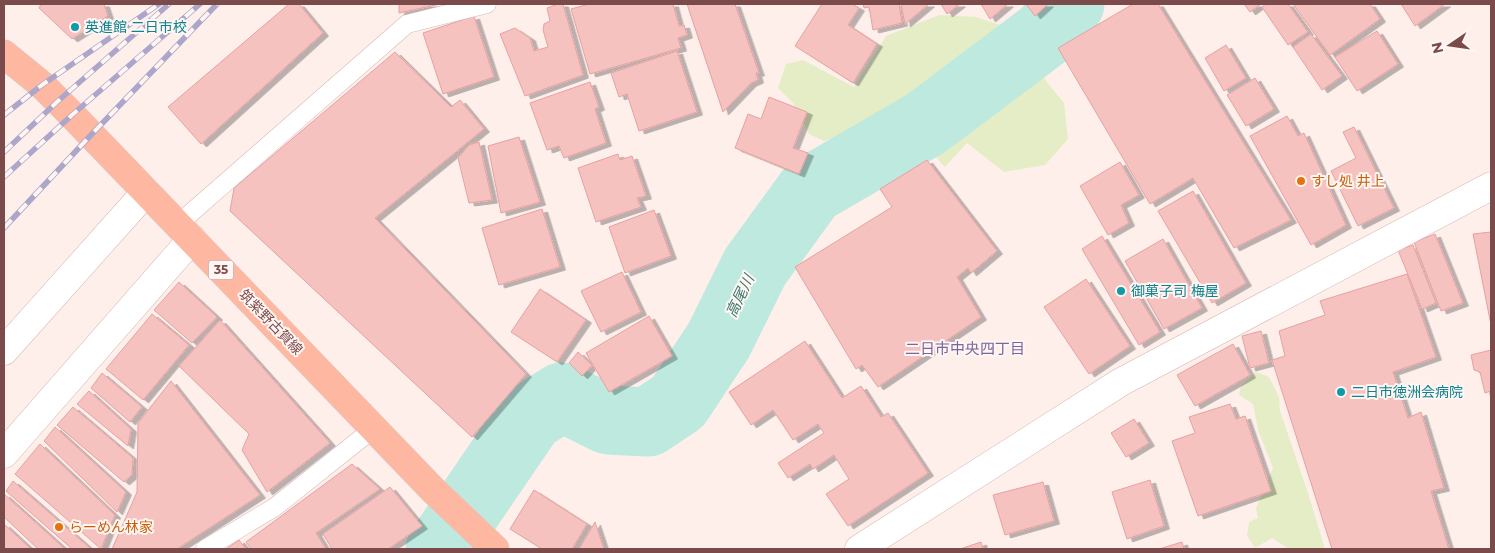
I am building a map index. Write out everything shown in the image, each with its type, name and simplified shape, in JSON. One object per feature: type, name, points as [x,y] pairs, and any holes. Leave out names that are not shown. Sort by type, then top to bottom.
[{"type":"main road","name":"筑紫野古賀線","points":[[6,58],[42,85],[72,115],[373,429],[495,549]]},
{"type":"street","points":[[859,549],[1121,382],[1491,186]]},
{"type":"street","points":[[4,351],[146,192]]},
{"type":"street","points":[[4,454],[184,232]]},
{"type":"lane","points":[[184,232],[407,24],[487,4]]},
{"type":"lane","points":[[205,549],[275,507],[373,429]]},
{"type":"green space","points":[[939,15],[976,17],[1019,31],[1046,81],[1064,103],[1068,139],[1045,165],[1004,172],[967,143],[945,167],[934,155],[906,167],[884,180],[865,178],[847,134],[824,141],[809,134],[793,103],[778,88],[786,64],[803,60],[854,87],[886,36]]},
{"type":"green space","points":[[1256,372],[1269,377],[1279,397],[1280,411],[1325,549],[1289,549],[1272,538],[1255,548],[1247,536],[1249,522],[1258,518],[1256,508],[1273,468],[1258,430],[1253,404],[1239,395],[1241,386]]},
{"type":"building","name":"英進館 二日市校","points":[[41,4],[104,4],[108,16],[72,39],[39,8]]},
{"type":"building","points":[[289,4],[299,4],[323,33],[201,144],[168,107]]},
{"type":"building","points":[[399,4],[440,4],[399,13]]},
{"type":"building","points":[[563,4],[583,75],[525,96],[500,34],[515,28],[530,38],[534,51],[548,47],[543,30],[544,24],[550,21],[547,8]]},
{"type":"building","points":[[589,4],[673,4],[679,26],[684,25],[687,35],[678,38],[681,48],[590,74],[571,9]]},
{"type":"building","points":[[687,4],[735,4],[759,73],[756,73],[758,80],[751,83],[723,112]]},
{"type":"building","points":[[822,4],[852,4],[859,8],[848,25],[877,44],[853,83],[795,46]]},
{"type":"building","points":[[863,4],[899,4],[902,23],[873,30],[869,7],[864,8]]},
{"type":"building","points":[[901,4],[929,4],[905,24]]},
{"type":"building","points":[[941,4],[960,4],[947,14]]},
{"type":"building","points":[[981,4],[1008,4],[990,19]]},
{"type":"building","points":[[1026,4],[1048,4],[1035,16]]},
{"type":"building","points":[[1133,4],[1158,4],[1291,220],[1234,248],[1193,178],[1150,204],[1058,48]]},
{"type":"building","points":[[1244,4],[1261,4],[1250,12]]},
{"type":"building","points":[[1266,4],[1288,4],[1308,32],[1288,45],[1262,7]]},
{"type":"building","points":[[1293,4],[1370,4],[1380,19],[1330,55]]},
{"type":"building","points":[[1401,4],[1445,4],[1415,26]]},
{"type":"building","points":[[474,16],[494,77],[443,94],[423,33]]},
{"type":"building","points":[[1377,31],[1398,64],[1357,91],[1335,57]]},
{"type":"building","points":[[1311,34],[1342,76],[1322,90],[1293,47]]},
{"type":"building","points":[[1226,45],[1246,78],[1224,91],[1205,58]]},
{"type":"building","points":[[677,51],[697,112],[639,131],[627,94],[619,97],[611,73]]},
{"type":"building","points":[[395,52],[451,107],[460,100],[484,129],[375,218],[526,374],[472,437],[230,211],[234,188]]},
{"type":"building","points":[[1255,78],[1274,109],[1246,126],[1227,95]]},
{"type":"building","points":[[590,82],[599,107],[595,109],[606,143],[564,158],[559,146],[547,150],[530,103]]},
{"type":"building","points":[[769,97],[807,112],[793,148],[808,153],[799,174],[735,148],[748,114],[761,119]]},
{"type":"building","name":"すし処 井上","points":[[1287,116],[1298,136],[1304,133],[1346,225],[1311,245],[1250,136]]},
{"type":"building","points":[[1354,127],[1394,208],[1358,226],[1331,171],[1356,158],[1343,132]]},
{"type":"building","points":[[519,137],[540,202],[501,213],[488,146]]},
{"type":"building","points":[[479,142],[492,200],[469,203],[458,158],[469,145]]},
{"type":"building","points":[[618,154],[620,160],[632,156],[646,196],[637,198],[641,207],[596,222],[578,168]]},
{"type":"building","points":[[927,160],[997,251],[971,273],[968,268],[957,277],[981,317],[878,387],[862,365],[856,369],[795,267],[892,207],[880,189]]},
{"type":"building","points":[[1120,162],[1139,195],[1121,205],[1129,223],[1108,235],[1080,186]]},
{"type":"building","points":[[1193,191],[1246,283],[1212,303],[1158,211]]},
{"type":"building","points":[[542,209],[560,267],[499,285],[482,228]]},
{"type":"building","points":[[654,210],[671,256],[625,273],[609,227]]},
{"type":"building","points":[[1491,232],[1491,325],[1473,234]]},
{"type":"building","points":[[1435,234],[1463,303],[1441,311],[1414,242]]},
{"type":"building","name":"御菓子司 梅屋","points":[[1102,236],[1160,332],[1139,345],[1082,249]]},
{"type":"building","points":[[1163,239],[1202,308],[1164,329],[1125,261]]},
{"type":"building","points":[[1413,245],[1436,303],[1422,309],[1398,250]]},
{"type":"building","points":[[622,272],[641,312],[601,332],[581,291]]},
{"type":"building","name":"二日市徳洲会病院","points":[[1407,274],[1436,357],[1393,372],[1408,418],[1421,412],[1444,488],[1431,491],[1449,549],[1332,549],[1272,360],[1285,356],[1279,331],[1325,315],[1320,301]]},
{"type":"building","points":[[1086,279],[1130,346],[1089,374],[1044,307]]},
{"type":"building","points":[[179,282],[217,317],[192,343],[154,310]]},
{"type":"building","points":[[540,289],[586,320],[557,362],[511,332]]},
{"type":"building","points":[[152,314],[189,345],[143,400],[106,369]]},
{"type":"building","points":[[649,316],[672,356],[609,392],[586,353]]},
{"type":"building","points":[[220,320],[330,443],[267,492],[242,450],[249,434],[179,366]]},
{"type":"building","points":[[1261,331],[1269,363],[1250,368],[1242,336]]},
{"type":"building","points":[[805,341],[842,398],[861,386],[881,417],[888,413],[928,473],[848,526],[826,494],[849,479],[834,455],[813,469],[810,464],[788,478],[778,463],[824,433],[818,424],[793,440],[773,410],[751,425],[729,392]]},
{"type":"building","points":[[1233,344],[1250,375],[1195,406],[1177,375]]},
{"type":"building","points":[[1491,350],[1491,391],[1485,393],[1480,372],[1474,370],[1471,355]]},
{"type":"building","points":[[578,352],[592,365],[582,376],[569,363]]},
{"type":"building","points":[[102,373],[142,407],[130,422],[91,388]]},
{"type":"building","points":[[171,381],[260,495],[177,549],[112,549],[137,492],[138,423]]},
{"type":"building","points":[[89,391],[131,429],[128,446],[77,404]]},
{"type":"building","points":[[1230,404],[1236,419],[1245,416],[1271,491],[1198,516],[1172,441],[1195,433],[1189,417]]},
{"type":"building","points":[[73,407],[133,458],[132,475],[124,482],[57,425]]},
{"type":"building","points":[[1134,419],[1149,443],[1126,457],[1111,433]]},
{"type":"building","points":[[55,427],[126,492],[117,512],[44,441]]},
{"type":"building","points":[[40,444],[115,515],[101,549],[15,474]]},
{"type":"building","points":[[352,464],[380,489],[316,533],[326,549],[251,549],[246,542]]},
{"type":"building","points":[[1150,480],[1164,526],[1127,539],[1112,492]]},
{"type":"building","points":[[13,481],[91,549],[72,549],[6,491]]},
{"type":"building","points":[[1043,482],[1054,521],[1005,535],[993,495]]},
{"type":"building","points":[[390,487],[422,526],[388,549],[332,549],[323,534]]},
{"type":"building","points":[[534,490],[587,524],[572,549],[542,549],[510,529]]},
{"type":"building","points":[[4,494],[65,549],[38,549],[4,517]]},
{"type":"building","points":[[595,522],[604,549],[579,549]]},
{"type":"building","points":[[4,524],[31,549],[4,549]]},
{"type":"building","points":[[239,540],[246,549],[226,549]]},
{"type":"building","points":[[981,542],[983,549],[960,549]]},
{"type":"building","points":[[1182,542],[1184,549],[1159,549]]},
{"type":"waterway","name":"高尾川","points":[[440,549],[530,417],[562,397],[608,420],[648,422],[678,402],[719,340],[755,267],[811,190],[925,124],[1046,33],[1070,4]]},
{"type":"railway","points":[[4,115],[42,85],[159,4]]},
{"type":"railway","points":[[4,152],[58,101],[169,4]]},
{"type":"railway","points":[[4,177],[200,4]]},
{"type":"railway","points":[[4,228],[217,4]]},
{"type":"place","name":"英進館 二日市校","points":[[75,27]]},
{"type":"place","name":"すし処 井上","points":[[1301,181]]},
{"type":"place","name":"御菓子司 梅屋","points":[[1121,291]]},
{"type":"place","name":"二日市徳洲会病院","points":[[1341,392]]},
{"type":"place","name":"らーめん林家","points":[[59,527]]},
{"type":"district","name":"二日市中央四丁目","points":[[965,349]]}]
